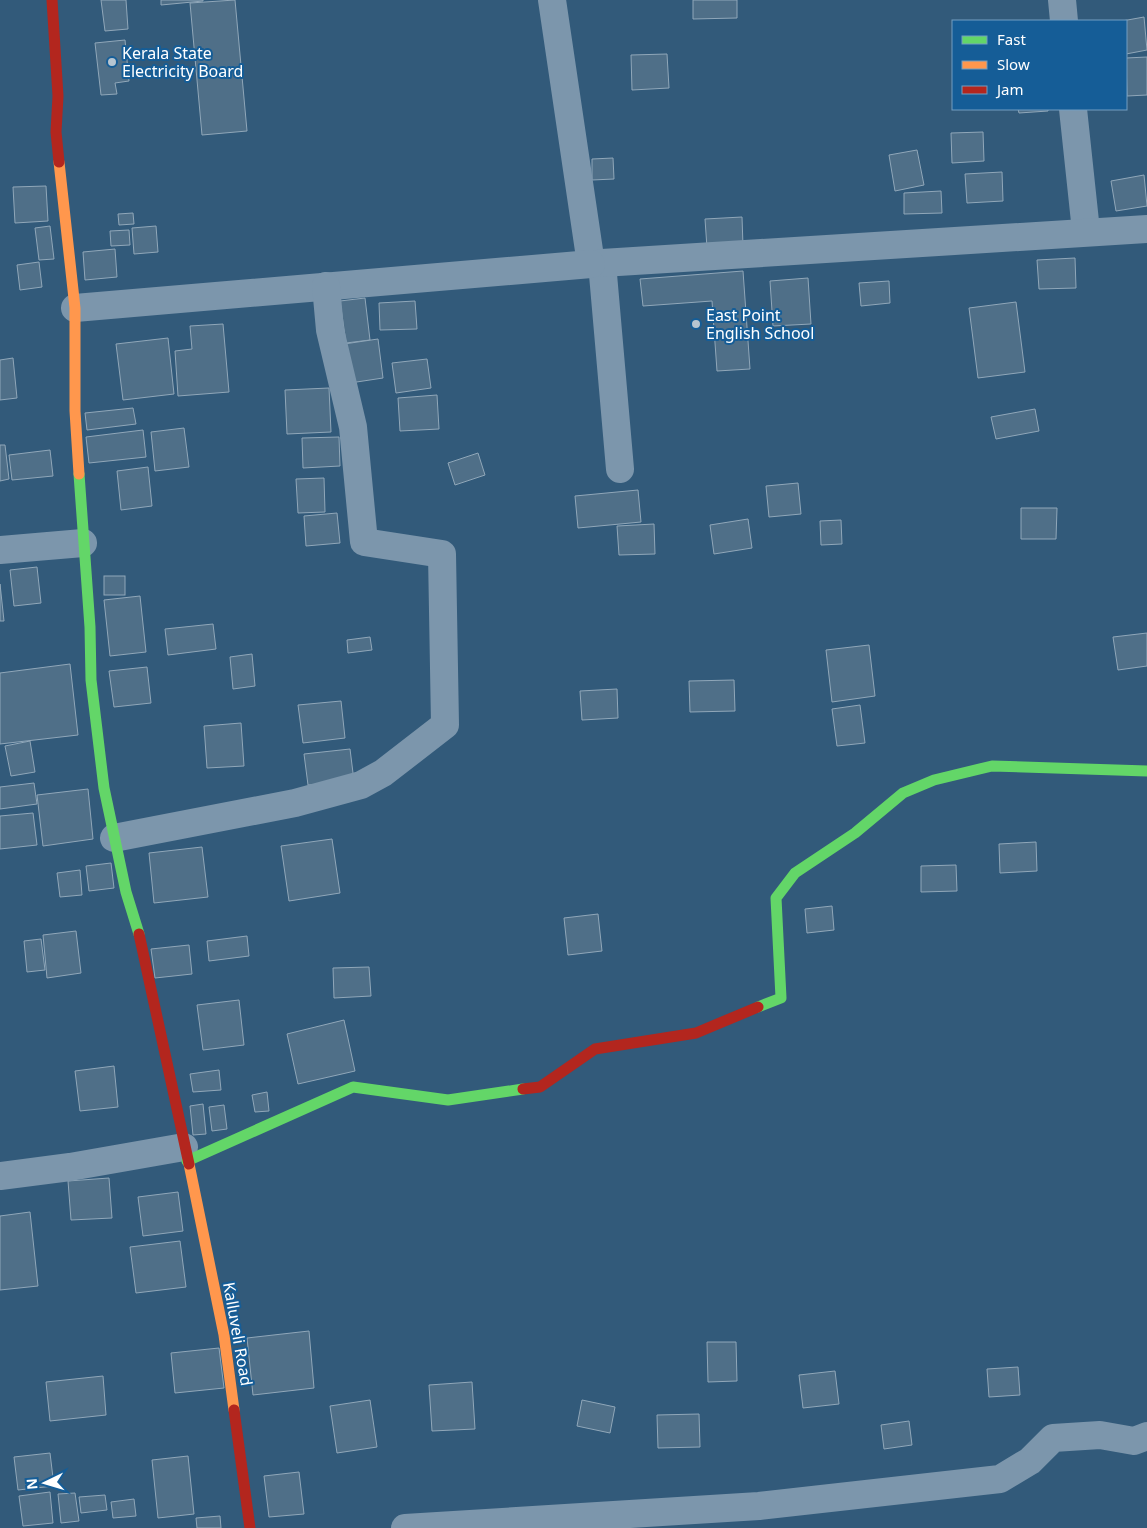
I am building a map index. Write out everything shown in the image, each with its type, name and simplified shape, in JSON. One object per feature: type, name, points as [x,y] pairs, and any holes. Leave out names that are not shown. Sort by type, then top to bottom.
[{"type":"street","name":"Kalluveli Road","points":[[52,0],[58,96],[56,132],[75,308],[75,411],[94,714],[104,788],[114,838],[126,892],[143,949],[224,1335],[250,1528]]},
{"type":"street","points":[[552,0],[596,263],[620,468]]},
{"type":"street","points":[[1062,0],[1064,20]]},
{"type":"street","points":[[1074,110],[1086,231]]},
{"type":"street","points":[[75,308],[596,263],[1147,228]]},
{"type":"street","points":[[114,838],[295,803],[361,785],[383,773],[445,725],[442,554],[364,542],[353,427],[330,330],[326,286]]},
{"type":"street","points":[[0,550],[83,543]]},
{"type":"street","points":[[0,1176],[186,1154],[262,1129],[353,1087],[448,1100],[540,1087],[595,1049],[696,1033],[781,998],[776,898],[796,873],[855,833],[903,793],[934,780],[992,766],[1147,771]]},
{"type":"street","points":[[405,1528],[759,1506],[948,1487],[1000,1480],[1030,1461],[1054,1438],[1100,1435],[1134,1441],[1147,1436]]},
{"type":"building","points":[[101,0],[126,0],[128,29],[105,31]]},
{"type":"building","points":[[161,0],[203,0],[203,1],[161,5]]},
{"type":"building","points":[[235,0],[247,131],[202,135],[190,3]]},
{"type":"building","points":[[693,0],[737,0],[737,18],[693,19]]},
{"type":"building","points":[[1144,17],[1147,50],[1127,54],[1127,20]]},
{"type":"building","name":"Kerala State Electricity Board","points":[[125,40],[129,81],[115,83],[117,94],[101,95],[95,43]]},
{"type":"building","points":[[667,54],[669,88],[632,90],[631,55]]},
{"type":"building","points":[[1147,57],[1147,95],[1127,96],[1127,58]]},
{"type":"building","points":[[1018,110],[1048,110],[1048,111],[1019,113]]},
{"type":"building","points":[[983,132],[984,161],[952,163],[951,133]]},
{"type":"building","points":[[917,150],[924,185],[895,191],[889,155]]},
{"type":"building","points":[[613,158],[614,179],[592,180],[592,159]]},
{"type":"building","points":[[1002,172],[1003,201],[967,203],[965,174]]},
{"type":"building","points":[[1144,175],[1147,206],[1116,211],[1111,181]]},
{"type":"building","points":[[46,186],[48,221],[15,223],[13,187]]},
{"type":"building","points":[[941,191],[942,213],[904,214],[904,193]]},
{"type":"building","points":[[133,213],[134,224],[119,225],[118,214]]},
{"type":"building","points":[[742,217],[743,246],[707,248],[705,219]]},
{"type":"building","points":[[50,226],[54,259],[39,260],[35,228]]},
{"type":"building","points":[[156,226],[158,252],[134,254],[132,228]]},
{"type":"building","points":[[129,230],[130,245],[111,246],[110,231]]},
{"type":"building","points":[[115,249],[117,277],[85,280],[83,252]]},
{"type":"building","points":[[1075,258],[1076,288],[1039,289],[1037,260]]},
{"type":"building","points":[[39,262],[42,287],[20,290],[17,265]]},
{"type":"building","points":[[743,271],[750,369],[717,371],[712,301],[643,306],[640,279]]},
{"type":"building","points":[[808,278],[811,324],[773,326],[770,281]]},
{"type":"building","points":[[889,281],[890,303],[861,306],[859,283]]},
{"type":"building","points":[[365,298],[370,340],[346,343],[340,301]]},
{"type":"building","points":[[415,301],[417,329],[380,330],[379,303]]},
{"type":"building","points":[[1016,302],[1025,372],[978,378],[969,308]]},
{"type":"building","points":[[223,324],[229,392],[178,396],[175,351],[192,349],[190,326]]},
{"type":"building","points":[[168,338],[174,394],[123,400],[116,344]]},
{"type":"building","points":[[378,339],[383,378],[350,383],[344,344]]},
{"type":"building","points":[[13,358],[17,398],[0,400],[0,360]]},
{"type":"building","points":[[427,359],[431,388],[396,393],[392,363]]},
{"type":"building","points":[[329,388],[331,432],[287,434],[285,390]]},
{"type":"building","points":[[437,395],[439,429],[400,431],[398,398]]},
{"type":"building","points":[[133,408],[136,424],[87,430],[85,413]]},
{"type":"building","points":[[1035,409],[1039,431],[996,439],[991,417]]},
{"type":"building","points":[[184,428],[189,467],[155,471],[151,432]]},
{"type":"building","points":[[143,430],[146,457],[89,463],[86,437]]},
{"type":"building","points":[[339,437],[340,466],[303,468],[302,438]]},
{"type":"building","points":[[0,445],[5,445],[9,479],[0,481]]},
{"type":"building","points":[[50,450],[53,476],[12,480],[9,455]]},
{"type":"building","points":[[478,453],[485,475],[455,485],[448,463]]},
{"type":"building","points":[[148,467],[152,506],[121,510],[117,471]]},
{"type":"building","points":[[324,478],[325,512],[298,513],[296,479]]},
{"type":"building","points":[[798,483],[801,514],[769,517],[766,486]]},
{"type":"building","points":[[638,490],[641,522],[578,528],[575,496]]},
{"type":"building","points":[[1021,508],[1057,508],[1056,539],[1021,539]]},
{"type":"building","points":[[337,513],[340,543],[306,546],[304,516]]},
{"type":"building","points":[[748,519],[752,548],[714,554],[710,525]]},
{"type":"building","points":[[841,520],[842,544],[821,545],[820,521]]},
{"type":"building","points":[[654,524],[655,554],[619,555],[617,526]]},
{"type":"building","points":[[37,567],[41,603],[14,606],[10,570]]},
{"type":"building","points":[[104,576],[125,576],[125,595],[104,595]]},
{"type":"building","points":[[0,584],[4,621],[0,621]]},
{"type":"building","points":[[140,596],[146,652],[110,656],[104,600]]},
{"type":"building","points":[[213,624],[216,649],[168,655],[165,629]]},
{"type":"building","points":[[1147,633],[1147,666],[1118,670],[1113,637]]},
{"type":"building","points":[[370,637],[372,650],[348,653],[347,640]]},
{"type":"building","points":[[869,645],[875,696],[832,702],[826,650]]},
{"type":"building","points":[[252,654],[255,686],[233,689],[230,657]]},
{"type":"building","points":[[70,664],[78,735],[0,744],[0,673]]},
{"type":"building","points":[[147,667],[151,703],[114,707],[109,671]]},
{"type":"building","points":[[734,680],[735,711],[690,712],[689,681]]},
{"type":"building","points":[[617,689],[618,718],[582,720],[580,691]]},
{"type":"building","points":[[341,701],[345,738],[303,743],[298,705]]},
{"type":"building","points":[[860,705],[865,743],[837,746],[832,709]]},
{"type":"building","points":[[241,723],[244,766],[207,768],[204,726]]},
{"type":"building","points":[[30,741],[35,772],[11,776],[5,746]]},
{"type":"building","points":[[350,749],[354,781],[308,785],[304,754]]},
{"type":"building","points":[[34,783],[37,804],[0,809],[0,787]]},
{"type":"building","points":[[88,789],[93,839],[43,846],[37,795]]},
{"type":"building","points":[[33,813],[37,845],[0,849],[0,816]]},
{"type":"building","points":[[332,839],[340,893],[289,901],[281,846]]},
{"type":"building","points":[[1036,842],[1037,871],[1000,873],[999,844]]},
{"type":"building","points":[[202,847],[208,897],[154,903],[149,853]]},
{"type":"building","points":[[111,863],[114,888],[89,891],[86,866]]},
{"type":"building","points":[[956,865],[957,891],[921,892],[921,866]]},
{"type":"building","points":[[80,870],[82,895],[60,897],[57,873]]},
{"type":"building","points":[[832,906],[834,930],[807,933],[805,909]]},
{"type":"building","points":[[598,914],[602,951],[568,955],[564,918]]},
{"type":"building","points":[[76,931],[81,973],[47,978],[43,935]]},
{"type":"building","points":[[247,936],[249,956],[209,961],[207,941]]},
{"type":"building","points":[[41,939],[45,970],[27,972],[24,941]]},
{"type":"building","points":[[189,945],[192,974],[155,978],[151,949]]},
{"type":"building","points":[[369,967],[371,996],[334,998],[333,968]]},
{"type":"building","points":[[239,1000],[244,1045],[203,1050],[197,1005]]},
{"type":"building","points":[[344,1020],[355,1071],[298,1084],[287,1034]]},
{"type":"building","points":[[114,1066],[118,1107],[80,1111],[75,1071]]},
{"type":"building","points":[[219,1070],[221,1090],[193,1092],[190,1074]]},
{"type":"building","points":[[267,1092],[269,1111],[255,1112],[252,1095]]},
{"type":"building","points":[[203,1104],[206,1134],[193,1135],[190,1106]]},
{"type":"building","points":[[224,1105],[227,1129],[212,1131],[209,1107]]},
{"type":"building","points":[[109,1178],[112,1218],[71,1220],[68,1181]]},
{"type":"building","points":[[178,1192],[183,1231],[143,1236],[138,1197]]},
{"type":"building","points":[[30,1212],[38,1286],[0,1290],[0,1216]]},
{"type":"building","points":[[180,1241],[186,1287],[136,1293],[130,1247]]},
{"type":"building","points":[[309,1331],[314,1388],[253,1395],[247,1338]]},
{"type":"building","points":[[707,1342],[736,1342],[737,1381],[708,1382]]},
{"type":"building","points":[[219,1348],[224,1388],[175,1393],[171,1353]]},
{"type":"building","points":[[1018,1367],[1020,1395],[989,1397],[987,1369]]},
{"type":"building","points":[[835,1371],[839,1404],[803,1408],[799,1375]]},
{"type":"building","points":[[103,1376],[106,1415],[50,1421],[46,1382]]},
{"type":"building","points":[[472,1382],[475,1429],[432,1431],[429,1385]]},
{"type":"building","points":[[370,1400],[377,1447],[337,1453],[330,1406]]},
{"type":"building","points":[[582,1400],[615,1407],[610,1433],[577,1426]]},
{"type":"building","points":[[699,1414],[700,1447],[658,1448],[657,1415]]},
{"type":"building","points":[[909,1421],[912,1445],[884,1449],[881,1425]]},
{"type":"building","points":[[50,1453],[54,1486],[18,1490],[14,1457]]},
{"type":"building","points":[[188,1456],[194,1514],[158,1518],[152,1460]]},
{"type":"building","points":[[299,1472],[304,1514],[269,1517],[264,1476]]},
{"type":"building","points":[[50,1492],[53,1523],[23,1526],[19,1496]]},
{"type":"building","points":[[75,1493],[79,1521],[61,1523],[58,1494]]},
{"type":"building","points":[[105,1495],[107,1510],[81,1513],[79,1497]]},
{"type":"building","points":[[134,1499],[136,1516],[113,1518],[111,1502]]},
{"type":"building","points":[[220,1516],[221,1528],[197,1528],[196,1518]]},
{"type":"traffic: fast","points":[[79,474],[90,627],[91,680],[104,788],[126,892],[139,934]]},
{"type":"traffic: fast","points":[[758,1007],[781,998],[776,898],[795,873],[855,833],[903,793],[934,780],[992,766],[1147,771]]},
{"type":"traffic: fast","points":[[187,1161],[353,1087],[448,1100],[523,1089]]},
{"type":"traffic: slow","points":[[59,162],[75,308],[75,411],[79,474]]},
{"type":"traffic: slow","points":[[189,1164],[224,1335],[234,1410]]},
{"type":"traffic: jam","points":[[52,0],[58,96],[56,132],[59,162]]},
{"type":"traffic: jam","points":[[139,934],[189,1164]]},
{"type":"traffic: jam","points":[[523,1089],[540,1087],[595,1049],[696,1033],[758,1007]]},
{"type":"traffic: jam","points":[[234,1410],[250,1528]]},
{"type":"place","name":"Kerala State Electricity Board","points":[[112,62]]},
{"type":"place","name":"East Point English School","points":[[696,324]]}]
